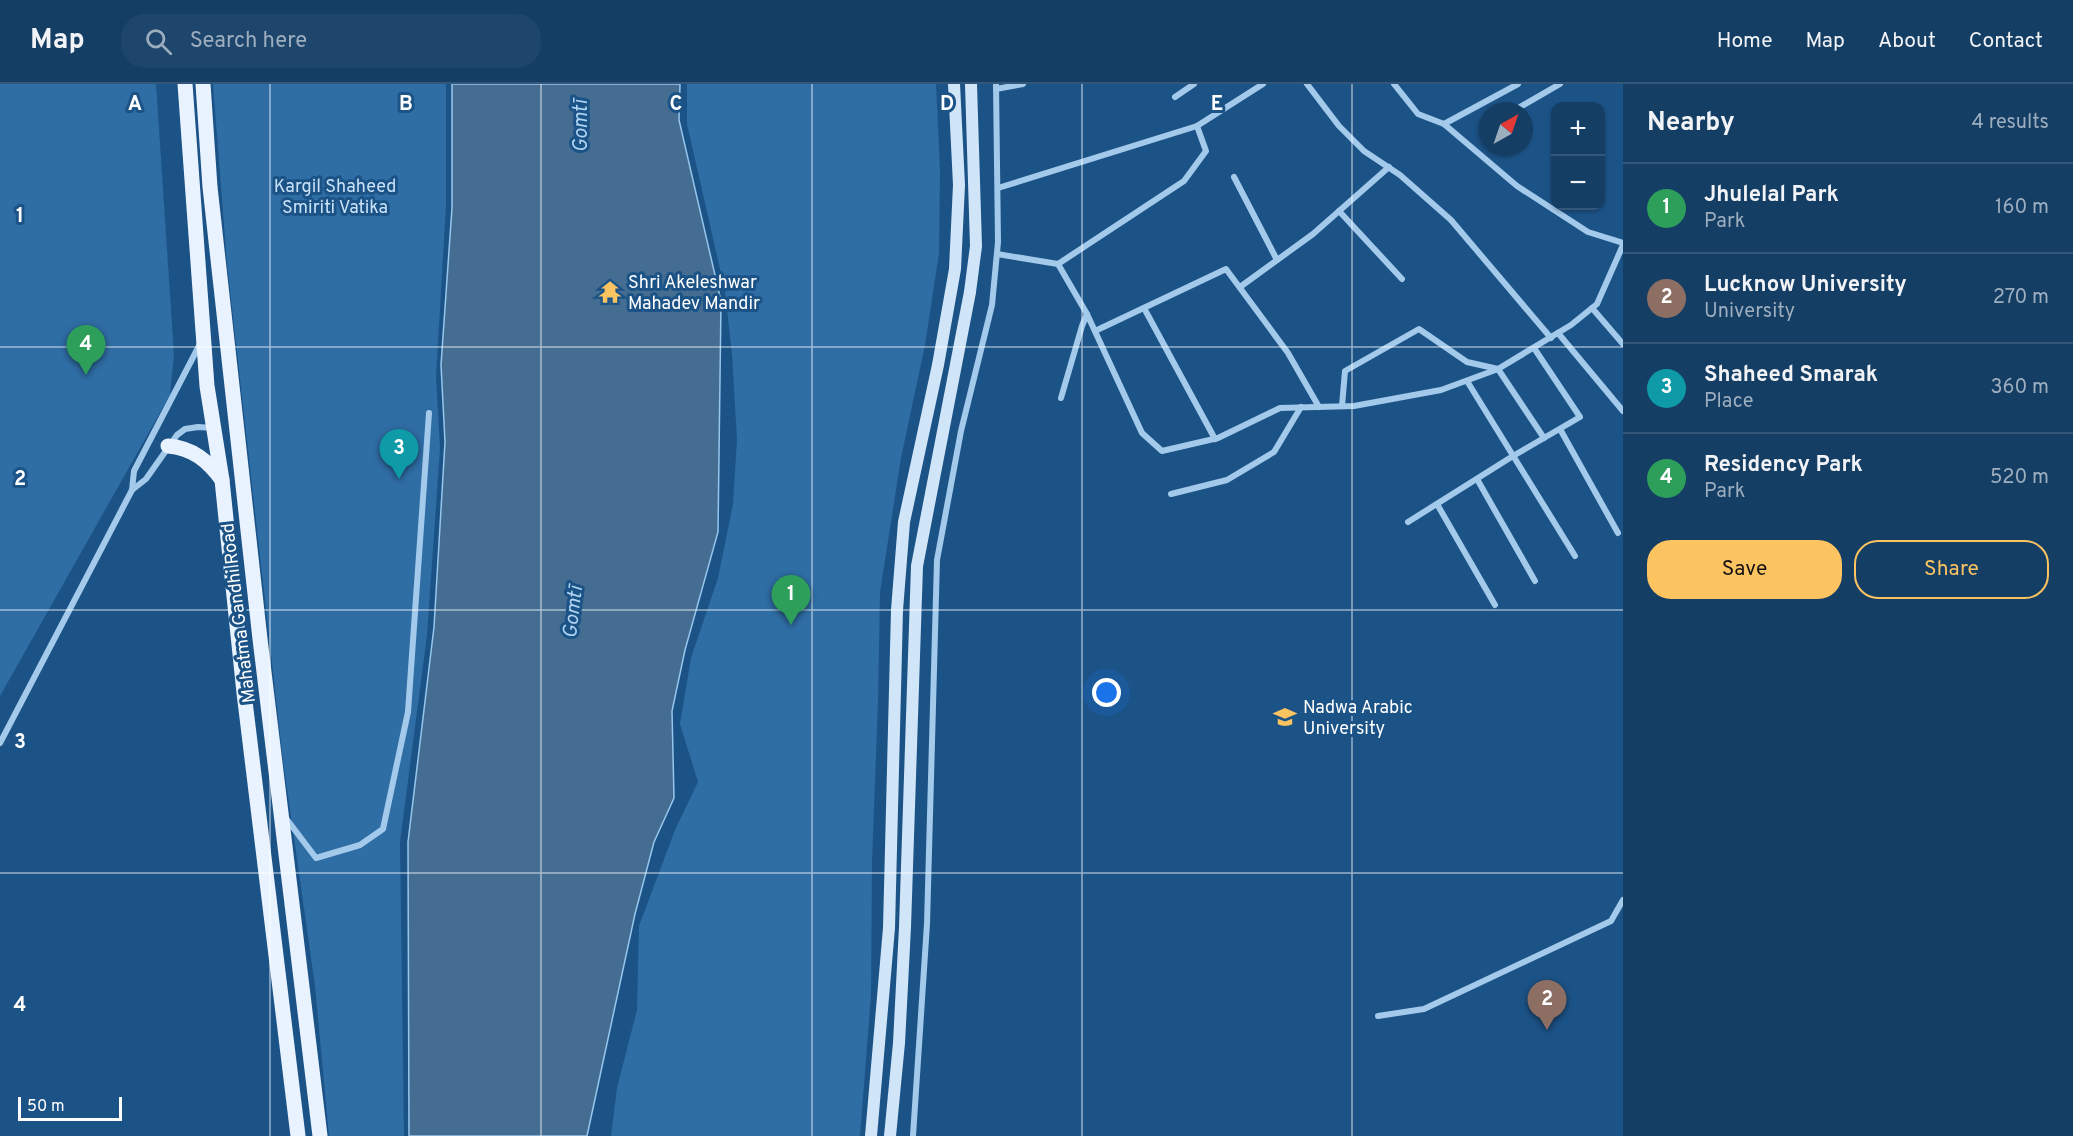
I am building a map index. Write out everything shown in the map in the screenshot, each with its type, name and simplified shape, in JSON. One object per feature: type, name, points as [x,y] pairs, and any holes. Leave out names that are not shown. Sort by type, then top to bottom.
[{"type":"main road","name":"Mahatma Gandhi Road","points":[[185,84],[202,339],[222,480],[244,693],[298,1136]]},
{"type":"main road","name":"Mahatma Gandhi Road","points":[[203,84],[210,187],[320,1136]]},
{"type":"main road","points":[[168,446],[178,447],[203,458],[222,480]]},
{"type":"street","points":[[947,84],[956,117]]},
{"type":"street","points":[[871,1136],[889,928],[896,621],[904,522],[938,365],[955,269],[959,184],[954,84]]},
{"type":"street","points":[[890,1136],[899,1043],[905,927],[917,566],[970,292],[976,246],[971,84]]},
{"type":"street","points":[[913,1136],[927,924],[937,560],[961,431],[992,305],[998,242],[996,87],[1023,84]]},
{"type":"street","points":[[1175,97],[1194,84]]},
{"type":"street","points":[[998,188],[1197,126],[1263,84]]},
{"type":"street","points":[[1307,84],[1339,126],[1364,151],[1389,167],[1451,220],[1551,338]]},
{"type":"street","points":[[1058,264],[1087,314],[1142,433],[1162,451],[1215,439],[1280,408],[1342,406],[1441,390],[1498,369],[1571,326],[1597,304],[1623,244],[1588,232],[1516,186],[1444,124],[1418,114],[1394,84]]},
{"type":"street","points":[[1444,124],[1518,84]]},
{"type":"street","points":[[1529,102],[1560,84]]},
{"type":"street","points":[[997,254],[1058,264],[1184,181],[1206,151],[1197,126]]},
{"type":"street","points":[[1240,287],[1313,234],[1389,167]]},
{"type":"street","points":[[1234,177],[1277,260]]},
{"type":"street","points":[[1339,211],[1402,279]]},
{"type":"street","points":[[1095,331],[1226,270],[1288,353],[1319,407]]},
{"type":"street","points":[[1144,308],[1215,439]]},
{"type":"street","points":[[1592,308],[1623,344]]},
{"type":"street","points":[[1061,398],[1087,314]]},
{"type":"street","points":[[1342,406],[1345,371],[1419,329],[1467,362],[1498,369],[1544,438]]},
{"type":"street","points":[[1558,333],[1623,411]]},
{"type":"street","points":[[0,743],[132,490],[134,471],[202,339]]},
{"type":"street","points":[[1408,522],[1580,417],[1534,348]]},
{"type":"street","points":[[1467,381],[1575,556]]},
{"type":"street","points":[[1171,494],[1227,480],[1274,452],[1301,407]]},
{"type":"street","points":[[282,812],[316,858],[360,845],[383,829],[408,712],[429,413]]},
{"type":"street","points":[[132,490],[146,479],[177,435],[185,429],[214,428]]},
{"type":"street","points":[[1560,429],[1618,533]]},
{"type":"street","points":[[1477,479],[1535,581]]},
{"type":"street","points":[[1437,504],[1495,605]]},
{"type":"street","points":[[1378,1016],[1425,1009],[1611,921],[1623,900]]},
{"type":"green space","points":[[0,84],[156,84],[174,355],[170,395],[0,696]]},
{"type":"green space","name":"Kargil Shaheed Smiriti Vatika","points":[[213,84],[446,84],[446,206],[436,377],[440,448],[427,635],[400,842],[404,1136],[329,1136],[315,986],[283,760],[227,263]]},
{"type":"green space","points":[[687,84],[936,84],[940,171],[939,253],[925,345],[901,458],[880,592],[872,862],[871,995],[860,1136],[611,1136],[617,1088],[637,1010],[639,926],[675,830],[698,782],[680,724],[691,658],[718,578],[733,504],[737,440],[732,354],[725,291],[687,124]]},
{"type":"water","name":"Gomtī","points":[[452,84],[680,84],[679,120],[721,301],[718,532],[685,650],[672,711],[674,798],[654,842],[635,914],[587,1136],[409,1136],[408,842],[434,627],[445,442],[441,365],[452,208]]},
{"type":"place","name":"Shri Akeleshwar Mahadev Mandir","points":[[610,292]]},
{"type":"place","name":"Residency Park","points":[[86,375]]},
{"type":"place","name":"Shaheed Smarak","points":[[399,479]]},
{"type":"place","name":"Jhulelal Park","points":[[791,625]]},
{"type":"place","name":"Nadwa Arabic University","points":[[1285,717]]},
{"type":"place","name":"Lucknow University","points":[[1547,1030]]}]
